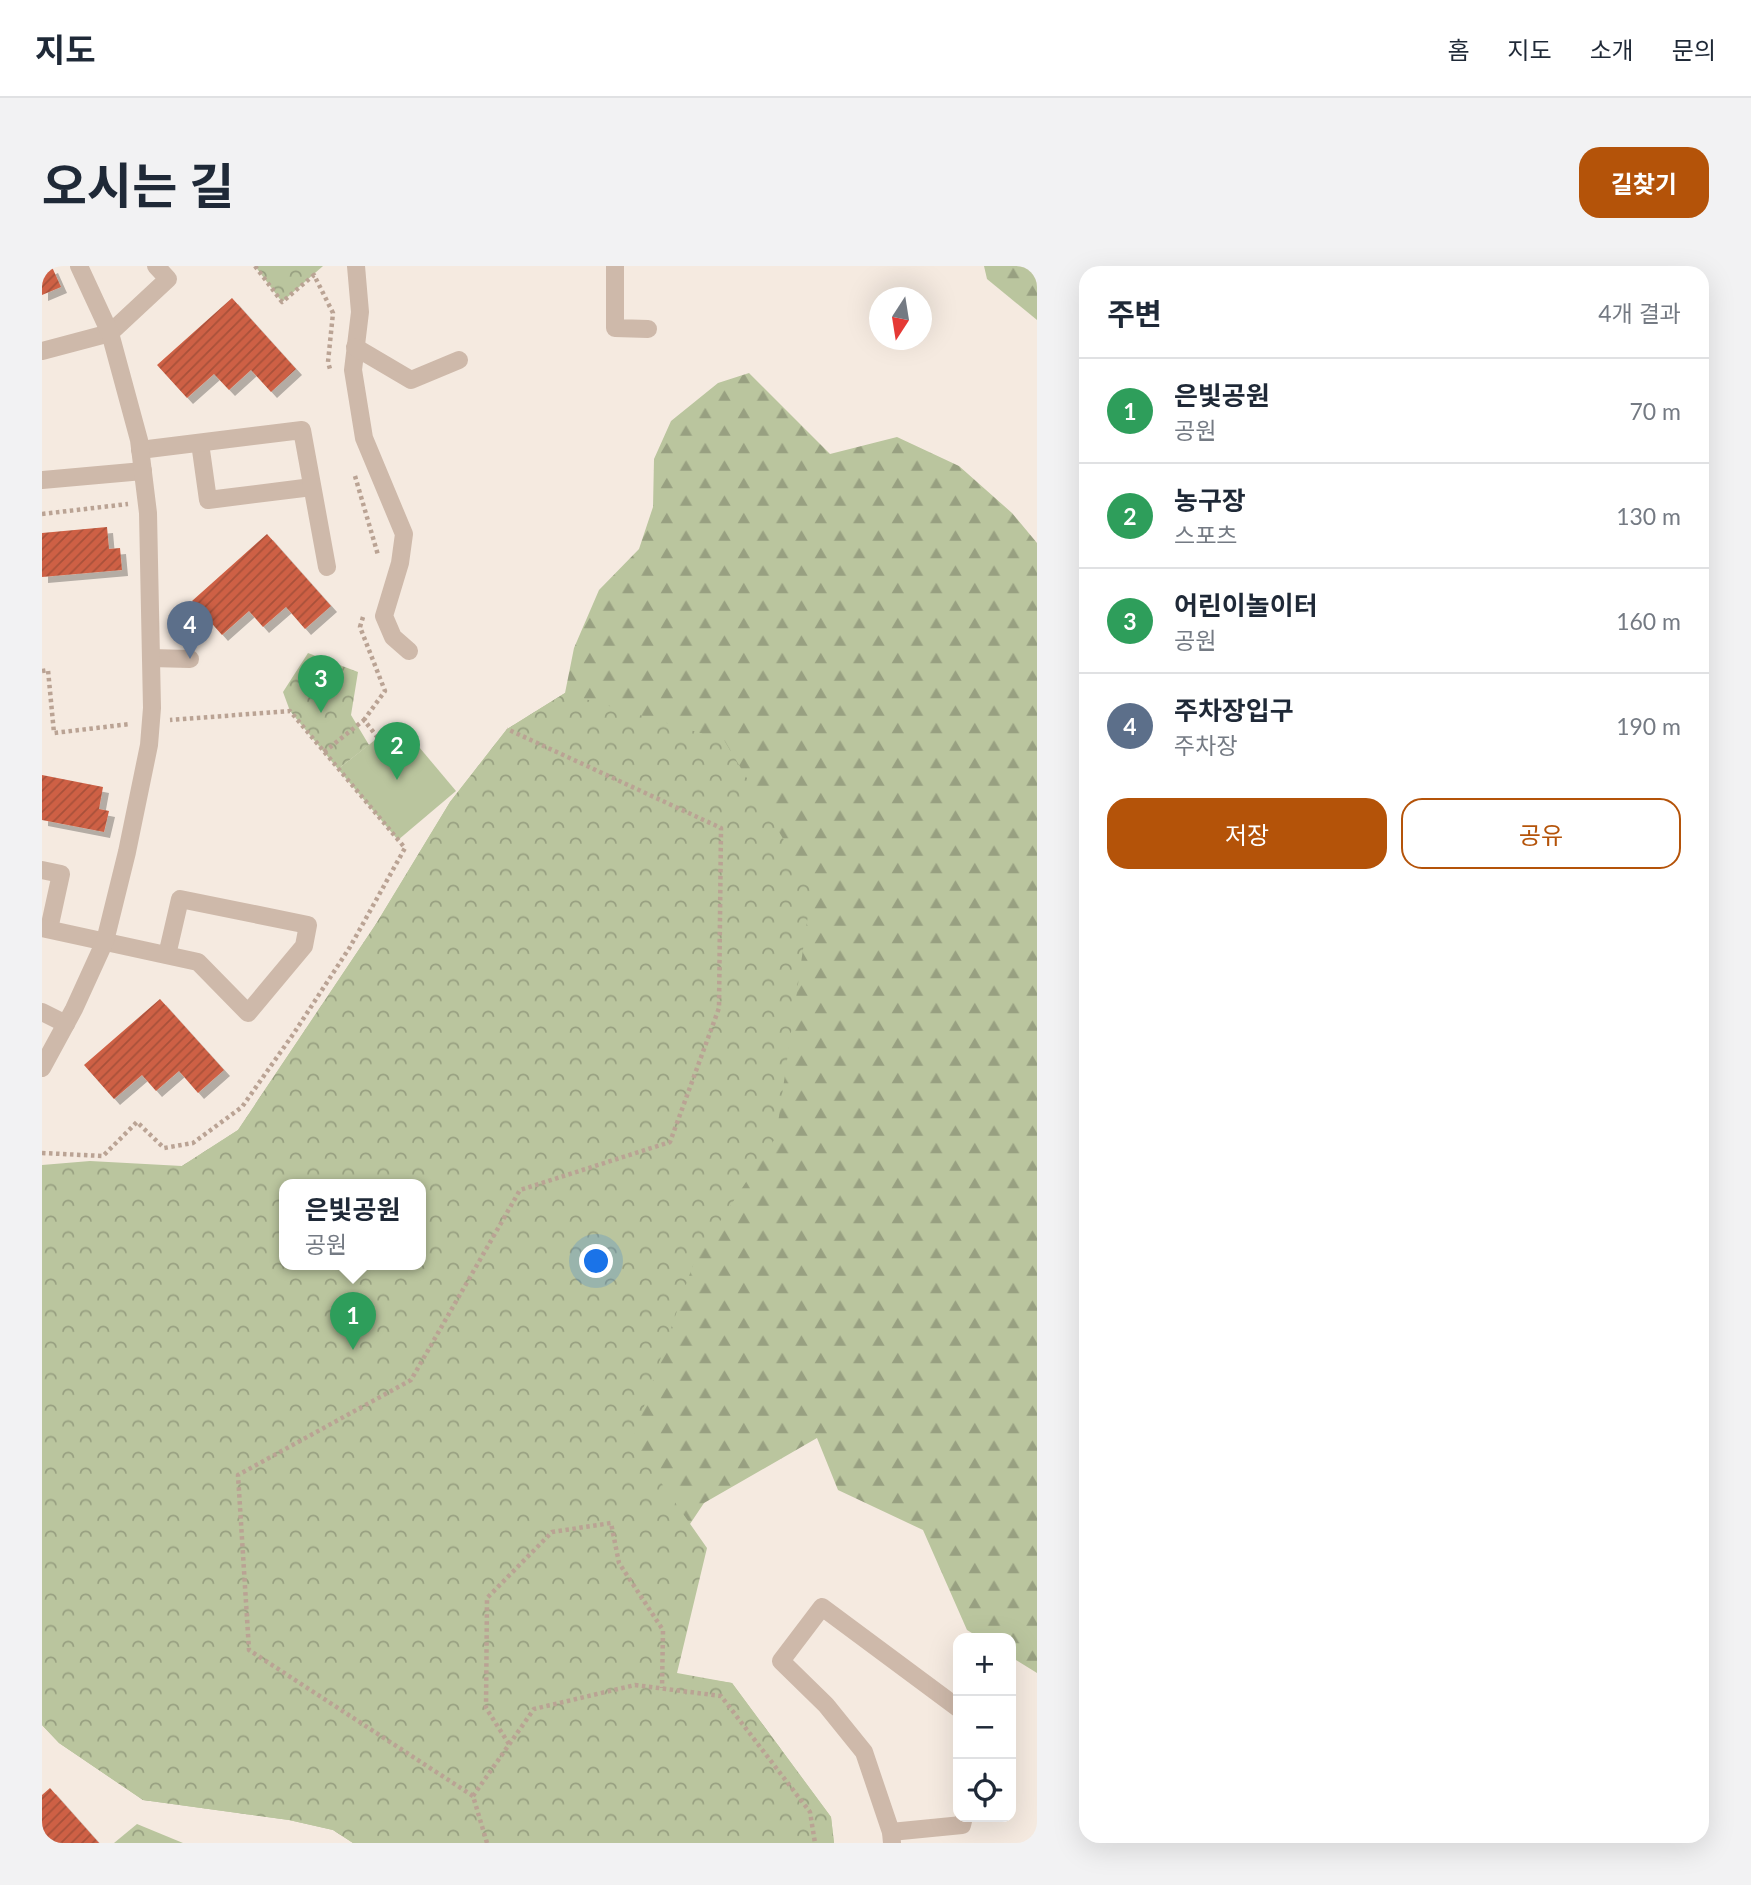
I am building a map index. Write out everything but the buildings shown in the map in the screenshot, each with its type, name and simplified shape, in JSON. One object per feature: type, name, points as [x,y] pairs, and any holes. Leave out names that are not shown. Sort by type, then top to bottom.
[{"type":"street","points":[[42,1068],[105,941],[149,745],[152,708],[147,502],[140,450],[110,334],[79,266]]},
{"type":"street","points":[[42,351],[110,334],[168,279],[156,266]]},
{"type":"street","points":[[356,266],[360,312],[353,370],[364,438],[404,534],[400,563],[384,616],[393,637],[409,651]]},
{"type":"street","points":[[615,266],[615,328],[648,328]]},
{"type":"street","points":[[355,347],[411,380],[460,360]]},
{"type":"street","points":[[140,450],[302,429],[327,566]]},
{"type":"street","points":[[201,443],[208,500],[312,486]]},
{"type":"street","points":[[42,480],[142,471]]},
{"type":"street","points":[[151,658],[190,659]]},
{"type":"street","points":[[42,870],[61,874],[46,929],[105,941],[167,956],[198,962],[248,1013],[304,946],[308,925],[180,899],[167,956]]},
{"type":"street","points":[[42,1012],[66,1024]]},
{"type":"street","points":[[953,1704],[822,1607],[781,1661],[826,1705],[864,1752],[892,1837],[962,1825],[963,1822]]},
{"type":"path","points":[[255,266],[282,302],[314,275],[333,313],[328,362],[331,373]]},
{"type":"path","points":[[353,469],[378,552],[377,565]]},
{"type":"path","points":[[42,514],[147,502]]},
{"type":"path","points":[[324,752],[364,720],[385,691],[360,627],[363,615]]},
{"type":"path","points":[[364,720],[393,757]]},
{"type":"path","points":[[487,1843],[472,1796],[249,1650],[238,1475],[411,1380],[520,1191],[670,1142],[719,1008],[721,828],[507,729]]},
{"type":"path","points":[[509,1744],[486,1708],[487,1598],[552,1532],[611,1523],[618,1563],[663,1630],[662,1688]]},
{"type":"path","points":[[472,1796],[534,1709],[635,1685],[721,1696],[810,1812],[815,1843]]},
{"type":"green space","points":[[255,266],[323,266],[282,302]]},
{"type":"green space","points":[[984,266],[1037,266],[1037,320],[987,279]]},
{"type":"green space","points":[[749,373],[830,454],[897,437],[959,466],[1012,513],[1037,543],[1037,1673],[1016,1660],[1016,1633],[972,1633],[967,1630],[923,1530],[838,1490],[817,1438],[704,1503],[690,1524],[665,1575],[415,1635],[732,1683],[831,1817],[834,1843],[353,1843],[333,1830],[289,1820],[143,1800],[59,1743],[42,1725],[182,1166],[238,1130],[376,924],[450,802],[507,729],[565,693],[574,648],[599,590],[639,549],[653,507],[654,459],[671,421],[718,383]]},
{"type":"green space","points":[[308,653],[358,672],[351,715],[369,745],[338,769],[290,711],[283,692]]},
{"type":"green space","points":[[565,693],[724,740],[812,887],[776,1137],[695,1259],[632,1441],[707,1548],[677,1673],[732,1683],[831,1817],[834,1843],[353,1843],[333,1830],[289,1820],[143,1800],[59,1743],[42,1725],[42,1165],[90,1161],[182,1166],[238,1130],[376,924],[450,802],[507,729]]},
{"type":"green space","points":[[398,722],[456,791],[398,840],[338,769]]},
{"type":"green space","points":[[137,1824],[183,1843],[114,1843]]},
{"type":"place","name":"주차장입구","points":[[190,659]]},
{"type":"place","name":"어린이놀이터","points":[[321,713]]},
{"type":"place","name":"농구장","points":[[397,780]]},
{"type":"place","name":"은빛공원","points":[[353,1350]]}]
